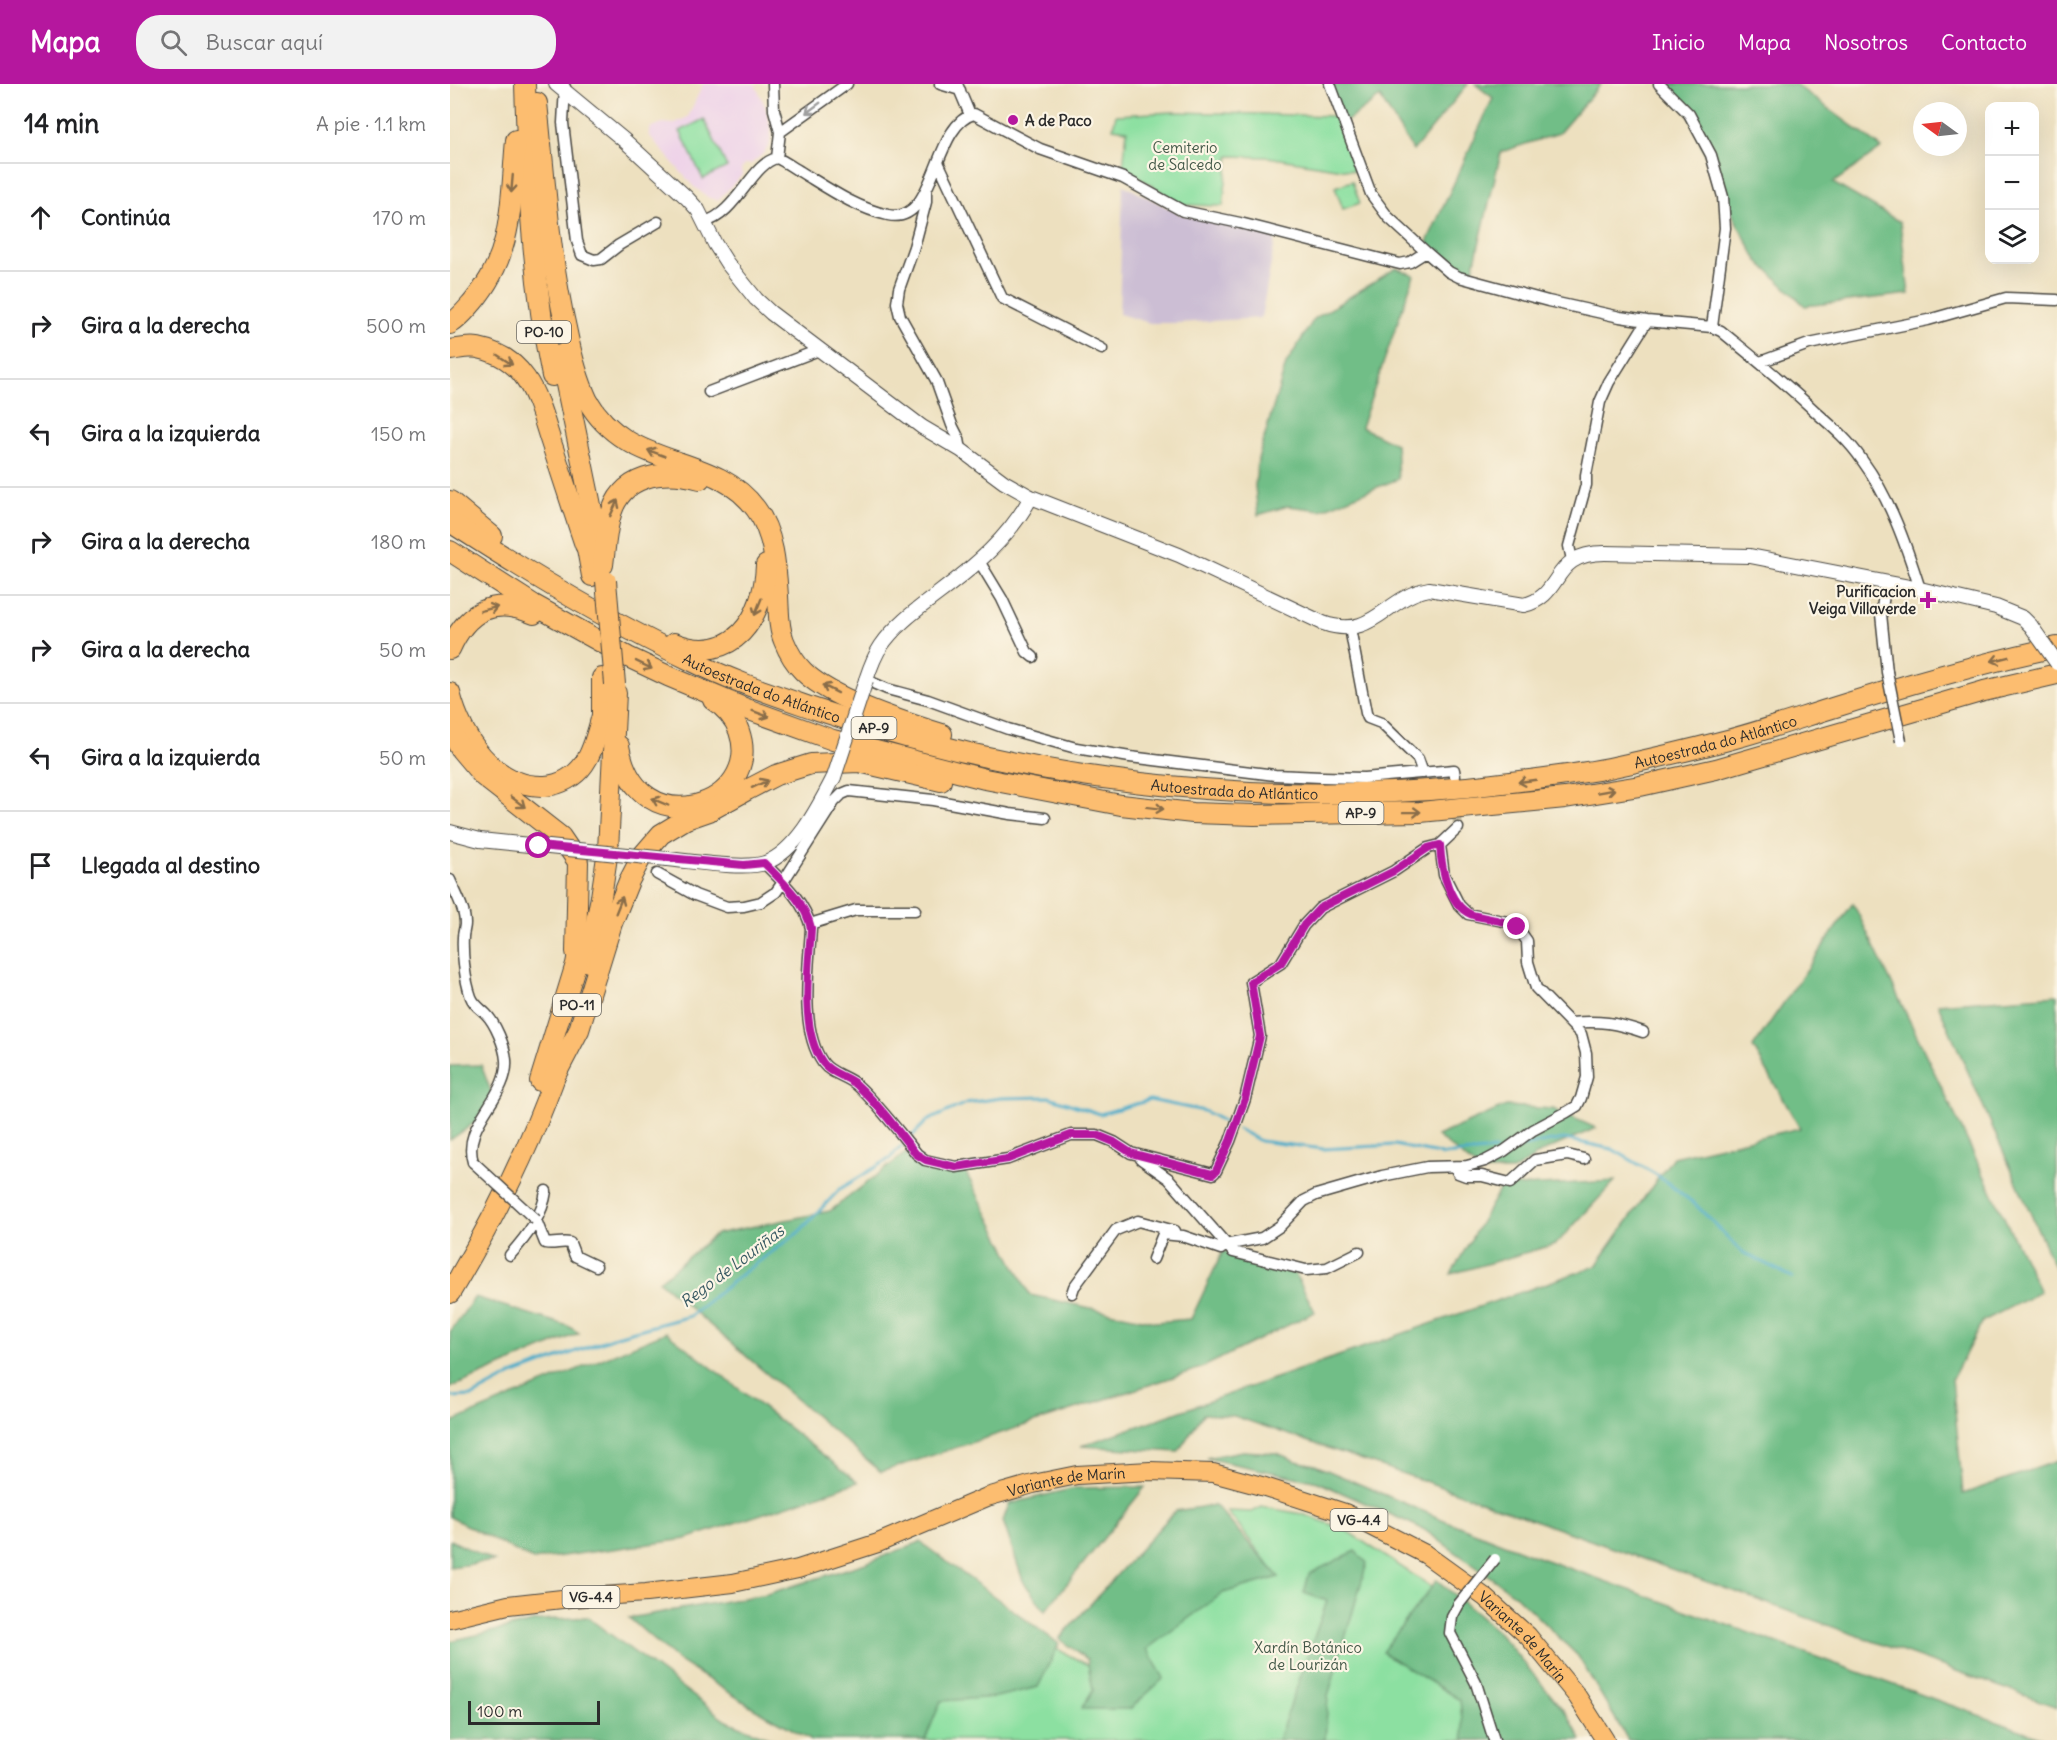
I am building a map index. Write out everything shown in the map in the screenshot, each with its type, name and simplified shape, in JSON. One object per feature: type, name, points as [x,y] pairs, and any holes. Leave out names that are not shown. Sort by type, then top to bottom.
[{"type":"highway","points":[[450,324],[468,308],[485,287],[504,249],[509,222],[523,84]]},
{"type":"highway","name":"PO-10","points":[[523,84],[528,196],[536,281],[547,350],[597,570]]},
{"type":"highway","points":[[537,93],[559,297],[572,358],[589,402],[610,430],[629,442],[719,477],[738,490],[756,509],[773,550],[783,639],[802,671],[827,689],[884,714],[1062,772]]},
{"type":"highway","name":"PO-10","points":[[537,93],[541,214],[547,278],[597,570]]},
{"type":"highway","points":[[450,350],[476,347],[504,358],[527,378],[543,411],[548,434],[597,570]]},
{"type":"highway","points":[[450,501],[569,596],[677,644],[698,650],[711,650],[724,645],[744,631],[753,618],[765,585],[766,565],[754,526],[745,512],[722,490],[699,478],[667,473],[635,482],[623,492],[610,518],[597,570]]},
{"type":"highway","name":"Autoestrada do Atlántico","points":[[450,522],[569,596],[693,662],[766,692],[896,735],[960,751],[1062,772],[1193,790],[1318,795],[1401,793],[1526,781],[1607,768],[1727,740],[1989,662],[2057,647]]},
{"type":"highway","name":"Autoestrada do Atlántico","points":[[450,551],[534,605],[583,633],[668,676],[744,708],[833,740],[985,779],[1121,804],[1193,813],[1266,815],[1420,812],[1565,798],[1640,786],[1716,769],[1984,691],[2057,674]]},
{"type":"highway","name":"PO-11","points":[[450,1293],[487,1230],[517,1171],[554,1078],[576,1012],[588,963],[601,897],[611,808],[611,685],[597,570]]},
{"type":"highway","points":[[450,649],[457,634],[467,621],[479,611],[494,607],[511,606],[583,633]]},
{"type":"highway","points":[[611,685],[622,764],[632,780],[645,795],[662,804],[679,808],[695,806],[712,799],[726,788],[738,773],[743,757],[742,740],[738,726],[718,703],[668,676]]},
{"type":"highway","name":"PO-11","points":[[450,1270],[476,1226],[513,1151],[545,1068],[576,964],[591,895],[597,848],[603,712],[611,685]]},
{"type":"highway","points":[[450,693],[455,713],[478,751],[492,766],[506,776],[520,783],[536,786],[551,786],[564,781],[585,764],[603,712]]},
{"type":"highway","points":[[450,730],[460,750],[483,776],[561,837],[578,862],[576,964]]},
{"type":"highway","points":[[554,1078],[579,1030],[612,923],[629,881],[642,856],[660,834],[686,819],[709,812],[776,776],[811,764],[859,762],[958,785],[1121,804]]},
{"type":"highway","name":"Variante de Marín","points":[[450,1619],[508,1605],[733,1583],[798,1569],[878,1543],[987,1497],[1077,1475],[1140,1471],[1213,1473],[1345,1513],[1425,1554],[1486,1598],[1528,1636],[1576,1696],[1605,1740]]},
{"type":"street","points":[[773,84],[774,110],[780,132],[777,158]]},
{"type":"street","points":[[780,132],[847,84]]},
{"type":"street","points":[[940,84],[958,87],[970,115]]},
{"type":"street","points":[[1330,84],[1371,194],[1388,217],[1449,272],[1459,277],[1548,301],[1647,321],[1712,327],[1721,331],[1792,389],[1849,443],[1864,462],[1882,493],[1904,540],[1920,589]]},
{"type":"street","points":[[1659,84],[1689,114],[1711,155],[1723,197],[1725,228],[1712,327]]},
{"type":"street","points":[[562,87],[625,141],[698,210],[727,263],[756,299],[790,328],[922,426],[961,450],[1004,482],[1031,497],[1179,555],[1323,622],[1336,627],[1350,628],[1368,623],[1403,599],[1420,590],[1429,589],[1516,605],[1533,603],[1545,595],[1564,567],[1572,560],[1592,553],[1750,556],[1920,589],[1996,607],[2023,618],[2057,663]]},
{"type":"street","points":[[562,87],[563,123],[577,241],[582,255],[594,260],[601,259],[619,245],[658,222]]},
{"type":"street","points":[[777,158],[851,202],[899,217],[913,211],[926,191],[953,132],[970,115],[978,115],[1040,149],[1123,178],[1183,211],[1240,223],[1400,264],[1410,262],[1426,252]]},
{"type":"street","points":[[704,222],[722,215],[766,164],[777,158]]},
{"type":"street","points":[[938,162],[1002,298],[1102,349]]},
{"type":"street","points":[[926,191],[926,202],[914,247],[899,289],[897,303],[900,316],[936,380],[959,438],[961,450]]},
{"type":"street","points":[[1760,362],[1809,344],[1928,320],[2006,298],[2057,300]]},
{"type":"street","points":[[1572,560],[1569,546],[1586,485],[1600,402],[1609,382],[1647,321]]},
{"type":"street","points":[[708,393],[819,350]]},
{"type":"street","points":[[450,832],[480,840],[667,859],[744,865],[764,863],[786,850],[821,804],[834,777],[873,660],[882,644],[905,619],[980,561],[1023,513],[1031,497]]},
{"type":"street","points":[[980,561],[1002,599],[1027,652],[1033,657]]},
{"type":"street","points":[[1886,583],[1881,614],[1887,672],[1900,741]]},
{"type":"street","points":[[1350,628],[1365,713],[1368,718],[1381,723],[1418,759],[1423,773]]},
{"type":"street","points":[[866,680],[1008,729],[1087,749],[1195,766],[1275,775],[1364,778],[1454,770],[1455,776]]},
{"type":"street","points":[[657,874],[695,894],[727,907],[761,902],[776,892],[834,802],[842,794],[849,792],[933,800],[1045,818]]},
{"type":"street","points":[[1131,1153],[1213,1174],[1233,1133],[1245,1099],[1260,1036],[1251,982],[1281,963],[1304,925],[1320,908],[1394,871],[1428,848],[1440,845],[1458,828]]},
{"type":"street","points":[[1072,1293],[1116,1230],[1138,1221],[1170,1228],[1183,1236],[1221,1249],[1225,1245],[1262,1238],[1280,1226],[1304,1202],[1316,1195],[1382,1176],[1427,1167],[1477,1164],[1493,1157],[1533,1130],[1577,1106],[1585,1087],[1586,1053],[1581,1034],[1536,988],[1528,962],[1527,941],[1517,927],[1508,922],[1468,914],[1459,905],[1444,875],[1440,845]]},
{"type":"street","points":[[764,863],[799,901],[810,924],[809,1026],[811,1038],[822,1062],[859,1086],[916,1154],[940,1165],[956,1167],[1008,1159],[1071,1135],[1097,1135],[1114,1142],[1169,1179],[1233,1252],[1306,1270],[1327,1269],[1359,1252]]},
{"type":"street","points":[[450,880],[465,923],[463,938],[471,998],[487,1015],[495,1028],[506,1060],[505,1074],[474,1134],[469,1150],[473,1162],[536,1220],[545,1243],[570,1244],[575,1256],[596,1266]]},
{"type":"street","points":[[810,924],[856,910],[915,910]]},
{"type":"street","points":[[1571,1023],[1596,1021],[1622,1025],[1643,1032]]},
{"type":"street","points":[[1455,1167],[1458,1173],[1466,1176],[1482,1176],[1510,1183],[1535,1160],[1567,1155],[1584,1159]]},
{"type":"street","points":[[510,1254],[536,1220],[544,1203],[546,1191]]},
{"type":"street","points":[[1153,1259],[1163,1234],[1183,1236]]},
{"type":"street","points":[[1494,1740],[1476,1683],[1450,1633],[1452,1617],[1459,1604],[1495,1558]]},
{"type":"shaded area","points":[[703,84],[755,84],[765,106],[771,129],[770,144],[764,153],[751,164],[745,164],[741,170],[742,175],[718,200],[709,198],[693,186],[649,135],[651,127],[663,123],[673,124],[688,117]]},
{"type":"shaded area","points":[[1123,185],[1180,214],[1276,236],[1261,318],[1150,323],[1119,314]]},
{"type":"green space","points":[[1330,84],[1468,84],[1413,151],[1380,97],[1344,123]]},
{"type":"green space","points":[[1475,84],[1601,84],[1559,133],[1501,152],[1473,270],[1454,266],[1427,242],[1493,98]]},
{"type":"green space","points":[[1668,84],[1795,84],[1882,148],[1833,183],[1900,222],[1909,294],[1805,306],[1757,260],[1723,197],[1689,114],[1664,88]]},
{"type":"green space","name":"Cemiterio de Salcedo","points":[[1174,112],[1335,116],[1354,171],[1268,157],[1229,156],[1223,206],[1182,205],[1123,167],[1127,130],[1113,128],[1116,115]]},
{"type":"green space","points":[[704,119],[727,167],[703,179],[680,131]]},
{"type":"green space","points":[[1352,181],[1360,203],[1343,209],[1335,187]]},
{"type":"green space","points":[[1396,268],[1414,275],[1361,427],[1396,444],[1398,479],[1320,510],[1288,506],[1258,515],[1255,486],[1258,459],[1286,364],[1314,319]]},
{"type":"green space","points":[[1853,903],[2040,1292],[1983,1321],[1952,1379],[1963,1494],[2057,1461],[2057,1707],[1436,1485],[1234,1416],[1203,1414],[1178,1452],[1081,1446],[1596,1266],[1673,1157],[1800,1128],[1753,1047]]},
{"type":"green space","points":[[2057,995],[2057,1273],[1938,1004]]},
{"type":"green space","points":[[481,1065],[497,1107],[450,1140],[450,1066]]},
{"type":"green space","points":[[1506,1106],[1553,1109],[1596,1128],[1542,1152],[1513,1171],[1481,1171],[1437,1136]]},
{"type":"green space","points":[[906,1153],[927,1168],[964,1169],[1030,1295],[1156,1322],[1191,1319],[1223,1251],[1295,1273],[1315,1312],[1201,1368],[881,1472],[659,1281],[716,1234],[830,1211]]},
{"type":"green space","points":[[1615,1181],[1556,1244],[1451,1274],[1501,1187]]},
{"type":"green space","points":[[475,1297],[568,1326],[579,1333],[450,1388],[450,1332]]},
{"type":"green space","points":[[666,1332],[858,1482],[686,1539],[533,1560],[450,1517],[450,1423]]},
{"type":"green space","points":[[1242,1451],[1277,1453],[1296,1461],[1315,1465],[1532,1555],[2048,1740],[1628,1740],[1578,1656],[1514,1594],[1423,1529],[1318,1482],[1206,1458]]},
{"type":"green space","points":[[1145,1487],[1045,1611],[1023,1581],[1003,1521],[1009,1504],[1075,1488]]},
{"type":"green space","points":[[1215,1505],[1279,1577],[1223,1593],[1147,1649],[1164,1678],[1130,1709],[1081,1709],[1093,1690],[1087,1659],[1059,1639],[1175,1511]]},
{"type":"green space","name":"Xardín Botánico de Lourizán","points":[[1262,1507],[1302,1514],[1344,1529],[1429,1585],[1445,1600],[1482,1740],[922,1740],[928,1707],[1043,1642],[1096,1669],[1203,1584],[1278,1577],[1227,1511],[1252,1512]]},
{"type":"green space","points":[[450,1540],[494,1561],[450,1567]]},
{"type":"green space","points":[[920,1542],[1059,1644],[1038,1687],[996,1697],[941,1701],[925,1740],[812,1740],[754,1708],[677,1660],[629,1618],[767,1594],[866,1563]]},
{"type":"green space","points":[[1355,1551],[1367,1563],[1328,1696],[1325,1740],[1278,1740],[1327,1601],[1304,1593],[1309,1574]]},
{"type":"green space","points":[[1437,1580],[1499,1633],[1569,1717],[1581,1740],[1464,1740],[1460,1700],[1382,1652]]},
{"type":"green space","points":[[587,1617],[727,1721],[775,1740],[450,1740],[450,1641],[542,1620]]},
{"type":"waterway","name":"Rego de Louriñas","points":[[912,1136],[927,1121],[966,1103],[1001,1098],[1049,1097],[1100,1114],[1150,1100],[1204,1111],[1232,1126]]},
{"type":"waterway","name":"Rego de Louriñas","points":[[1238,1129],[1260,1141],[1323,1149],[1395,1145],[1443,1155],[1495,1150]]},
{"type":"waterway","name":"Rego de Louriñas","points":[[1517,1147],[1564,1139],[1612,1149],[1657,1175],[1696,1205],[1742,1252],[1792,1277]]},
{"type":"waterway","name":"Rego de Louriñas","points":[[450,1397],[473,1396],[512,1375],[620,1335],[690,1316],[799,1232],[840,1189],[889,1159],[902,1146]]},
{"type":"tunnel","points":[[1455,783],[1458,828]]},
{"type":"place","name":"A de Paco","points":[[1013,120]]},
{"type":"place","name":"Purificacion Veiga Villaverde","points":[[1928,600]]},
{"type":"route","points":[[539,846],[744,865],[764,863],[799,901],[809,919],[811,928],[808,984],[809,1026],[811,1038],[822,1062],[859,1086],[916,1154],[940,1165],[956,1167],[1008,1159],[1071,1135],[1097,1135],[1131,1153],[1213,1174],[1230,1141],[1245,1099],[1260,1036],[1251,982],[1281,963],[1304,925],[1320,908],[1394,871],[1428,848],[1440,845],[1441,867],[1447,884],[1459,905],[1468,914],[1508,922],[1517,927]]}]
